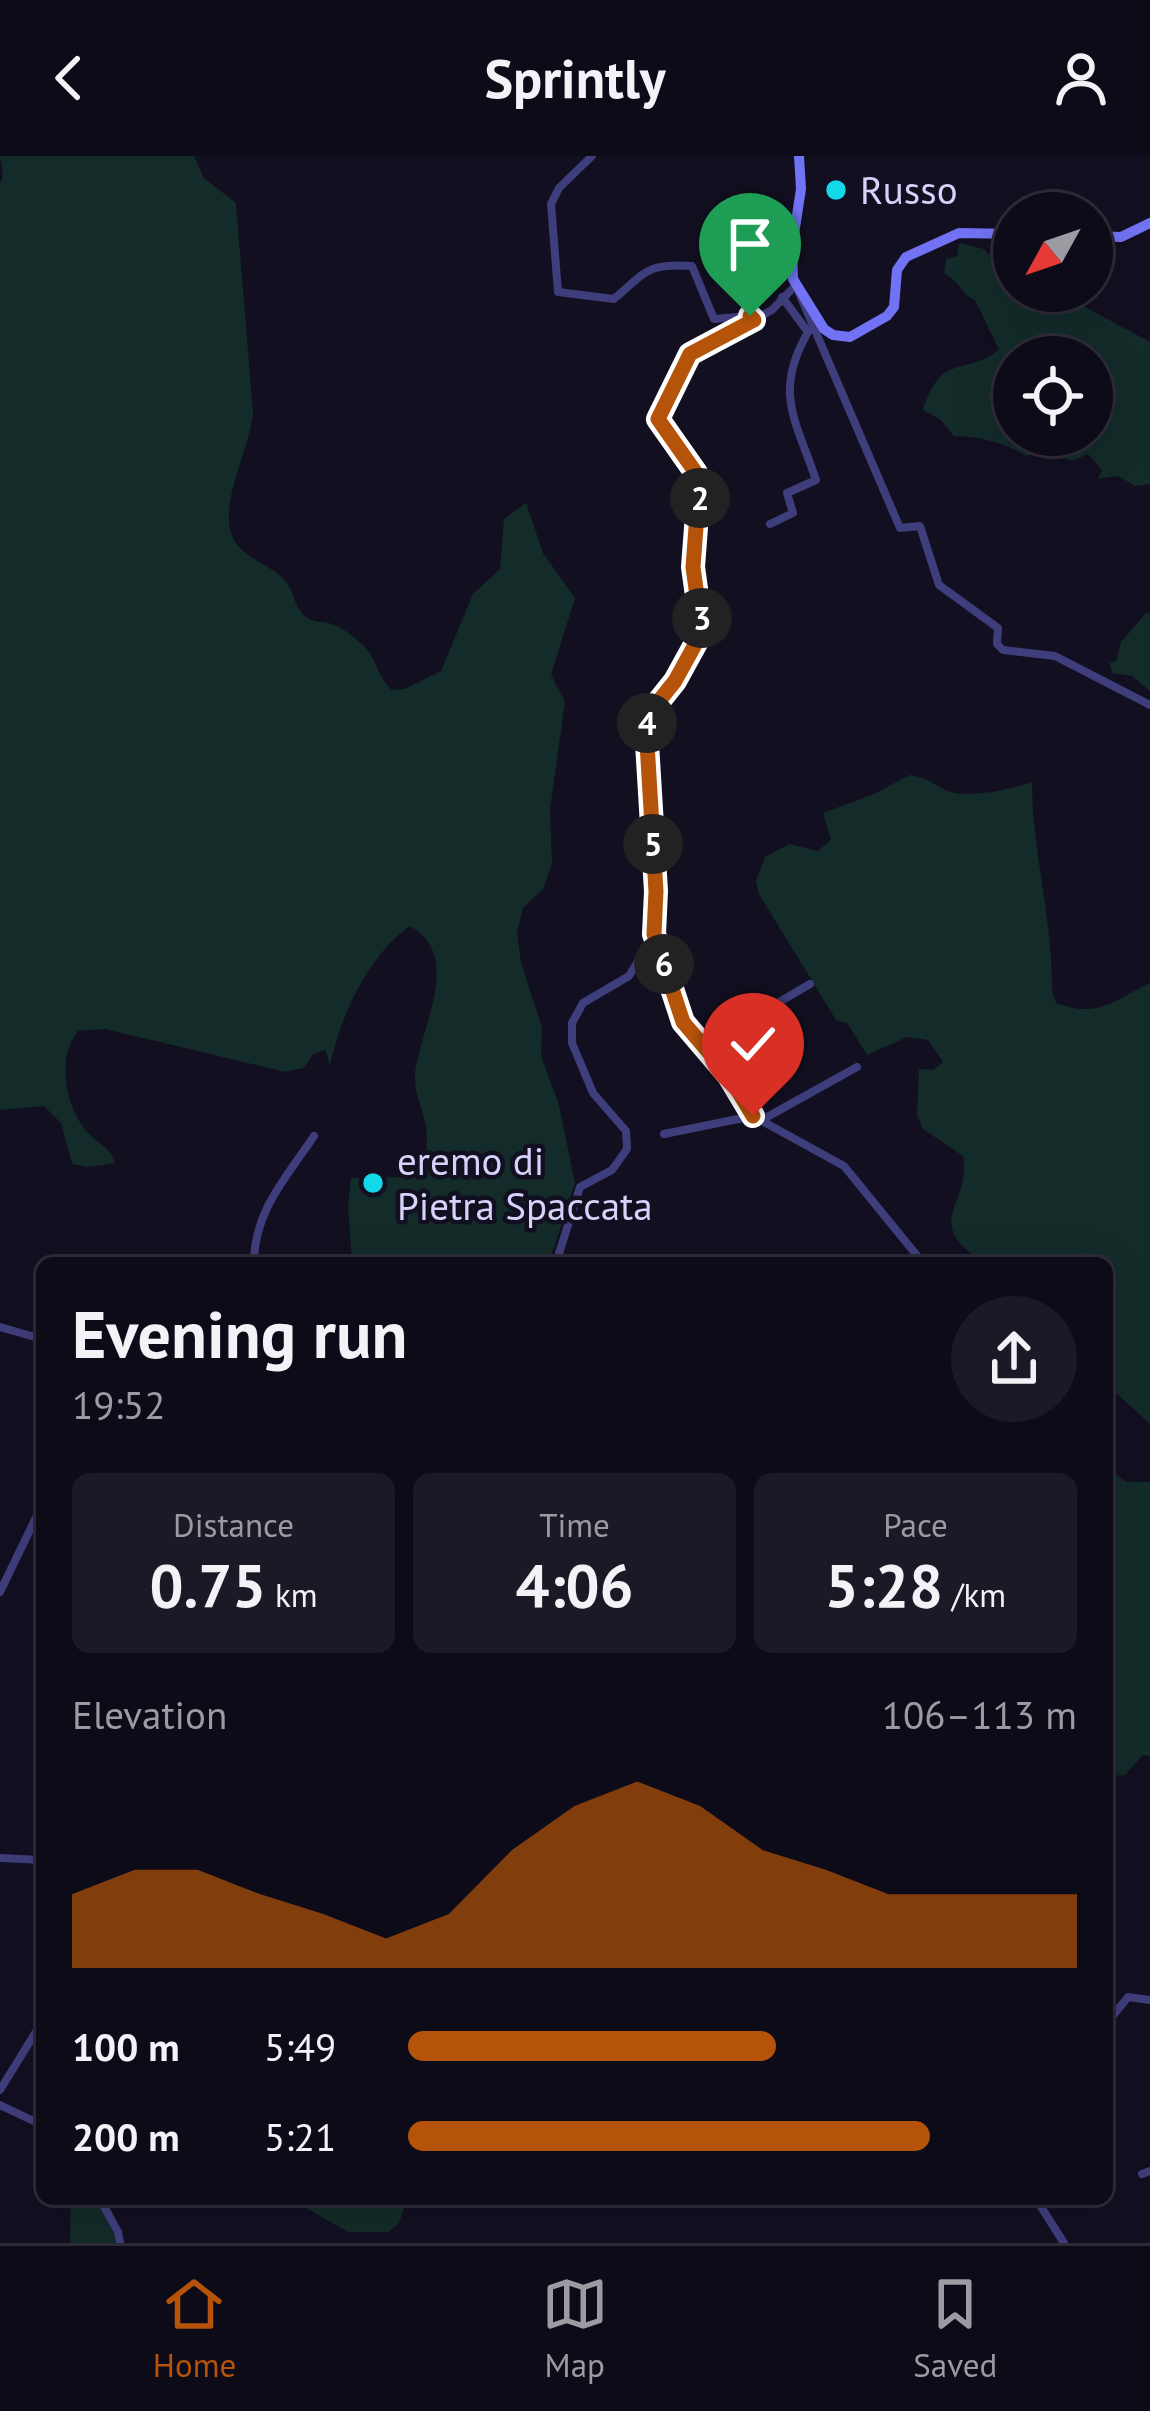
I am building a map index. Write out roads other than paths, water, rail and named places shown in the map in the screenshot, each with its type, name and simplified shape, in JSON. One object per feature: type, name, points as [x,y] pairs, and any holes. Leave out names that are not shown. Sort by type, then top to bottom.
[{"type":"street","points":[[592,156],[559,188],[551,203],[558,292],[614,299],[651,268],[692,266],[714,319],[750,316],[754,320]]},
{"type":"street","points":[[799,156],[801,189],[792,265],[799,301],[900,528],[920,526],[939,585],[998,628],[997,644],[1003,650],[1055,656],[1150,705]]},
{"type":"street","points":[[1113,237],[1150,223]]},
{"type":"street","points":[[797,289],[824,329],[850,337],[894,307],[897,270],[906,257],[959,233],[993,235]]},
{"type":"street","points":[[797,289],[772,310],[690,354],[658,419],[696,473],[693,567],[702,632],[675,681],[651,711],[646,727],[656,891],[654,934],[679,1012],[756,1119],[844,1166],[918,1257]]},
{"type":"street","points":[[770,524],[793,512],[787,493],[816,481],[786,392],[794,357],[808,332],[782,297]]},
{"type":"street","points":[[558,1257],[580,1187],[613,1170],[627,1149],[626,1131],[592,1093],[572,1043],[572,1023],[583,1004],[629,976],[654,934]]},
{"type":"street","points":[[703,1047],[810,984]]},
{"type":"street","points":[[664,1134],[756,1119],[857,1067]]},
{"type":"street","points":[[254,1257],[260,1219],[314,1136]]},
{"type":"street","points":[[0,1327],[36,1337]]},
{"type":"street","points":[[0,1592],[36,1517]]},
{"type":"street","points":[[0,1858],[36,1860]]},
{"type":"street","points":[[1113,2016],[1128,1997],[1150,2000]]},
{"type":"street","points":[[0,2090],[36,2032]]},
{"type":"street","points":[[0,2105],[36,2122]]},
{"type":"street","points":[[104,2205],[120,2243]]},
{"type":"street","points":[[1040,2205],[1064,2243]]},
{"type":"place","name":"Russo","points":[[836,190]]},
{"type":"place","name":"eremo di Pietra Spaccata","points":[[373,1183]]}]
